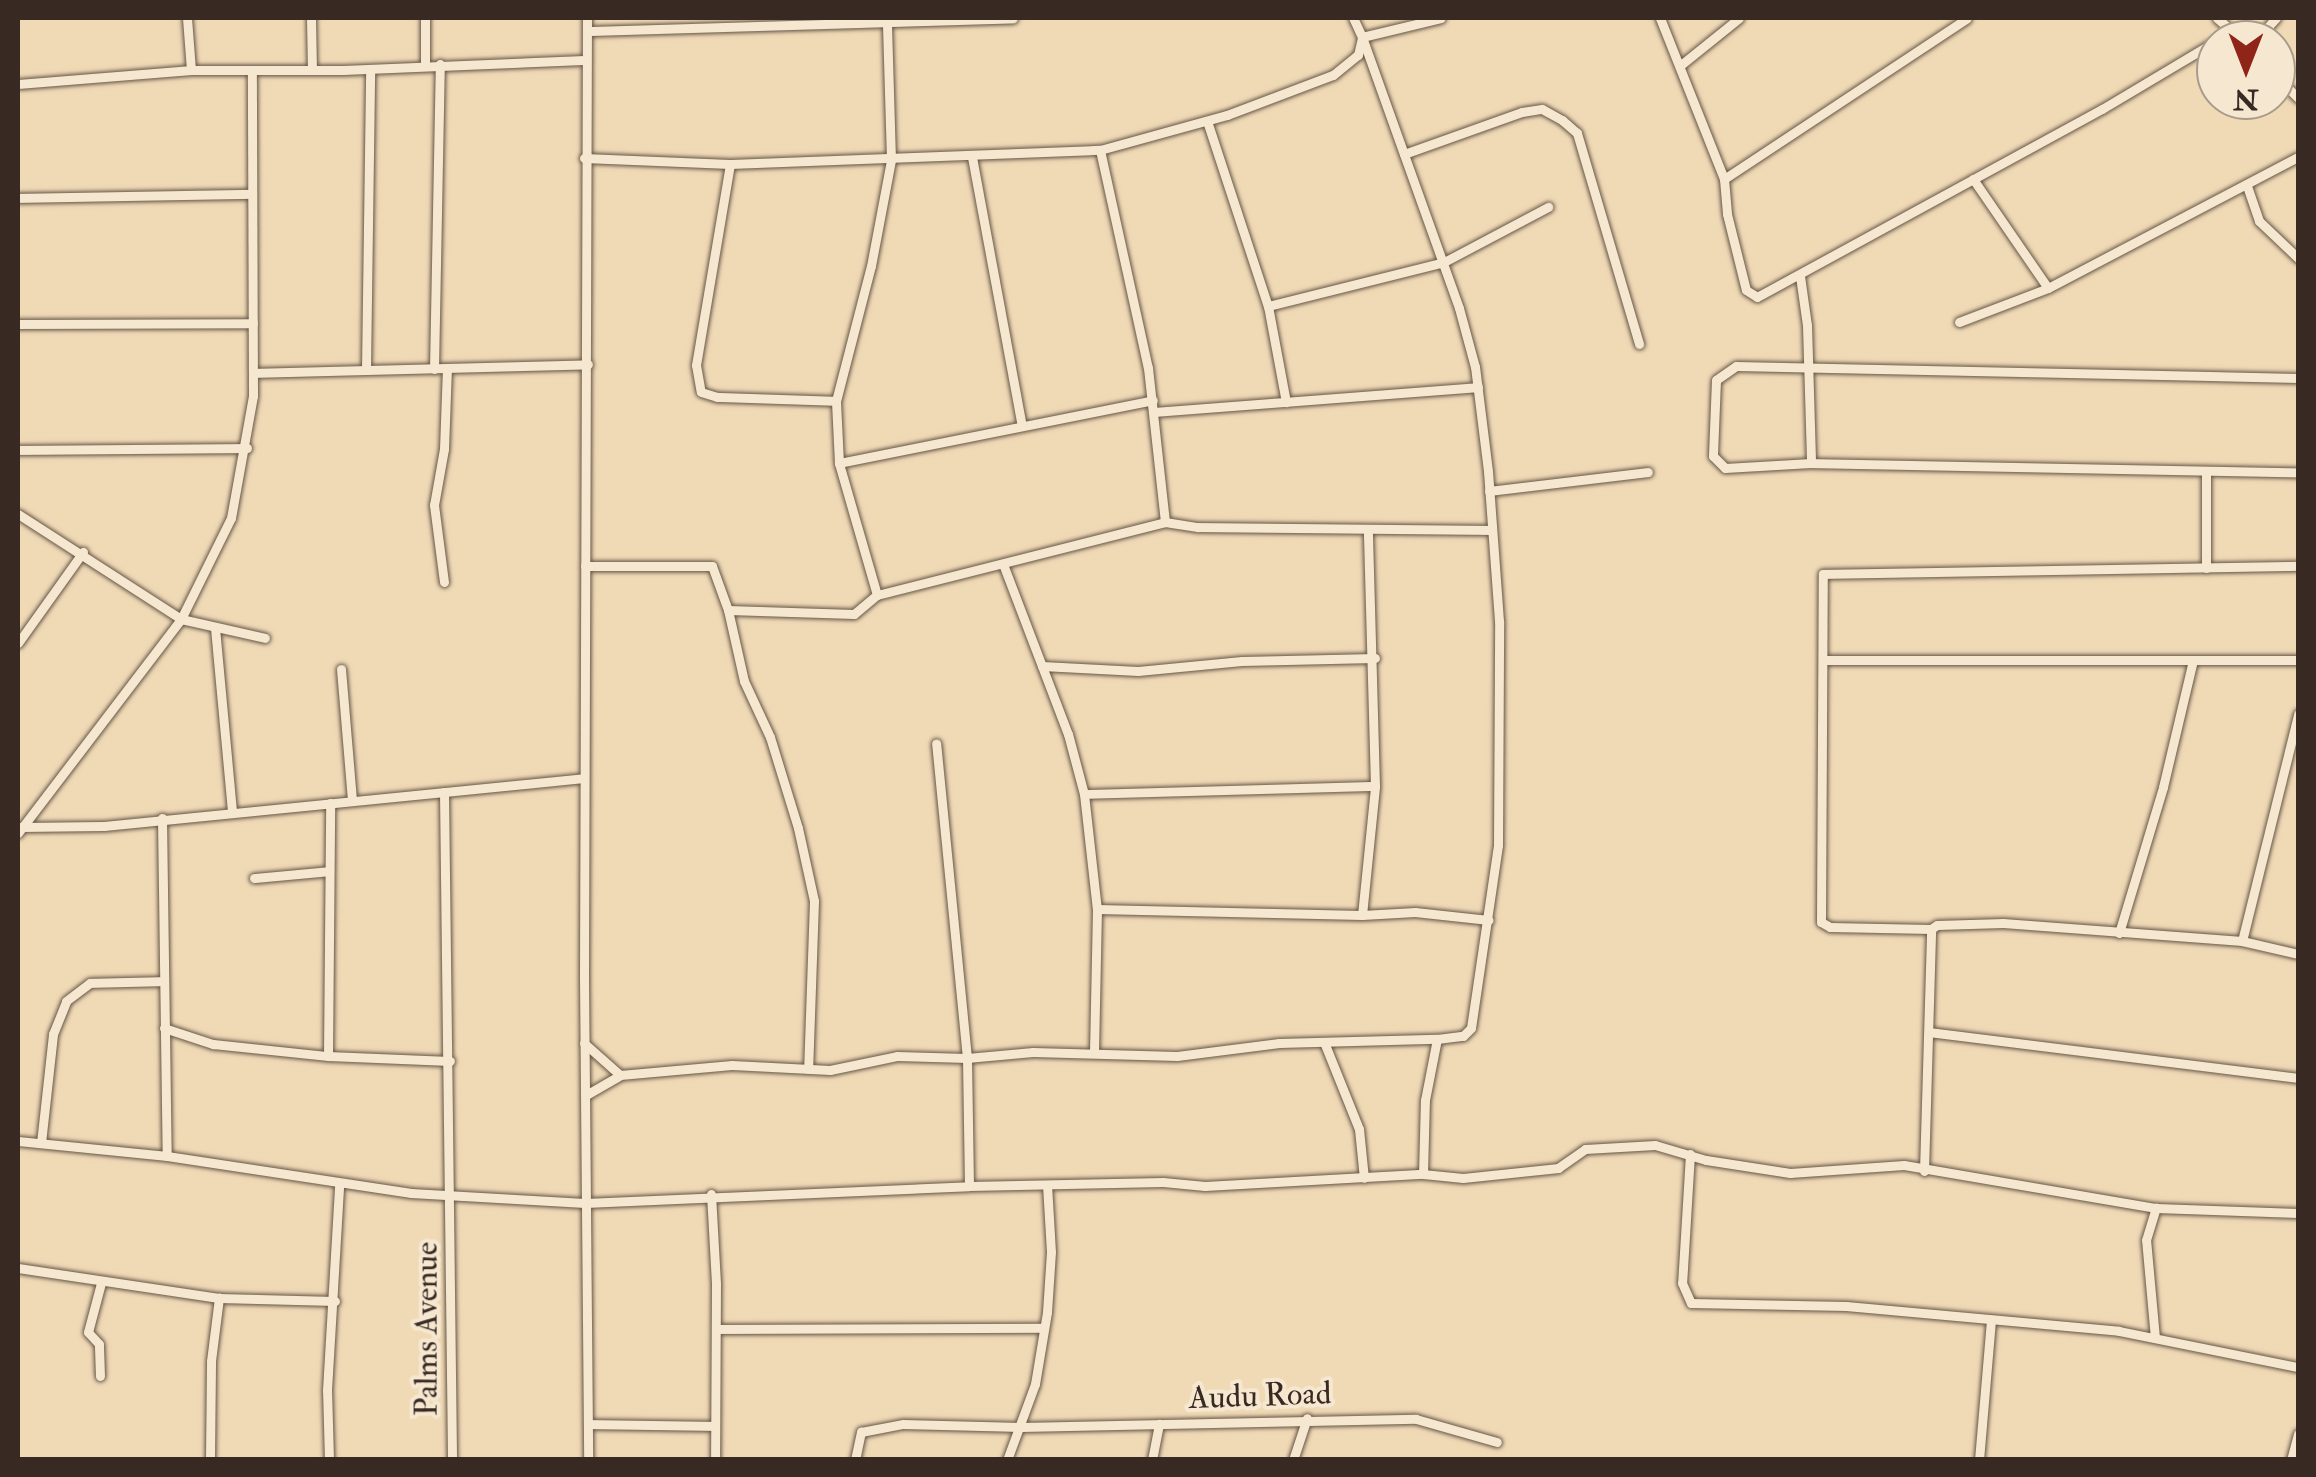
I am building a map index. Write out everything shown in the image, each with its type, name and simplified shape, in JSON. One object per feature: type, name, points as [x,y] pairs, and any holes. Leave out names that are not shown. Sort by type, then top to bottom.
[{"type":"street","points":[[187,18],[191,70]]},
{"type":"street","points":[[311,18],[312,69]]},
{"type":"street","points":[[425,18],[425,65]]},
{"type":"street","points":[[586,18],[584,1042],[588,1460]]},
{"type":"street","points":[[586,30],[741,21],[887,23],[1013,18]]},
{"type":"street","points":[[586,1095],[620,1075],[732,1065],[830,1070],[897,1056],[967,1058],[1094,1052],[1176,1056],[1279,1042],[1437,1040],[1463,1036],[1471,1028],[1498,845],[1501,716],[1498,584],[1478,387],[1444,262],[1353,18]]},
{"type":"street","points":[[1362,37],[1441,18]]},
{"type":"street","points":[[1660,18],[1682,64],[1724,178],[1727,214],[1746,290],[1757,296],[1800,276],[2196,53]]},
{"type":"street","points":[[1682,64],[1739,18]]},
{"type":"street","points":[[1724,178],[1967,18]]},
{"type":"street","points":[[877,596],[839,462],[836,401],[871,266],[891,160],[887,23]]},
{"type":"street","points":[[584,158],[730,164],[1100,150],[1207,121],[1333,75],[1351,64],[1362,37]]},
{"type":"street","points":[[18,84],[191,70],[370,69],[584,60]]},
{"type":"street","points":[[434,369],[440,64]]},
{"type":"street","points":[[366,369],[370,69]]},
{"type":"street","points":[[19,829],[180,619],[231,518],[247,448],[254,373],[252,70]]},
{"type":"street","points":[[1404,154],[1522,112],[1542,109],[1562,120],[1577,134],[1639,344]]},
{"type":"street","points":[[1207,121],[1268,306],[1286,402]]},
{"type":"street","points":[[1100,150],[1153,400],[1165,522]]},
{"type":"street","points":[[1959,322],[2048,288],[2248,186],[2298,156]]},
{"type":"street","points":[[972,157],[1022,422]]},
{"type":"street","points":[[730,164],[696,365],[702,392],[717,397],[836,401]]},
{"type":"street","points":[[1973,179],[2048,288]]},
{"type":"street","points":[[2248,186],[2258,221],[2298,258]]},
{"type":"street","points":[[18,198],[250,194]]},
{"type":"street","points":[[1268,306],[1444,262],[1548,207]]},
{"type":"street","points":[[1800,276],[1811,463]]},
{"type":"street","points":[[18,324],[253,323]]},
{"type":"street","points":[[254,373],[588,364]]},
{"type":"street","points":[[2298,378],[1736,366],[1716,380],[1713,456],[1725,468],[1811,463],[2298,472]]},
{"type":"street","points":[[444,582],[434,505],[444,450],[447,369]]},
{"type":"street","points":[[1154,412],[1478,387]]},
{"type":"street","points":[[839,462],[1022,422],[1153,400]]},
{"type":"street","points":[[18,450],[247,448]]},
{"type":"street","points":[[1489,490],[1648,472]]},
{"type":"street","points":[[2206,472],[2206,568]]},
{"type":"street","points":[[18,514],[83,552],[180,619],[265,638]]},
{"type":"street","points":[[728,610],[854,614],[877,596],[1165,522],[1198,528],[1490,530]]},
{"type":"street","points":[[1362,915],[1374,786],[1375,658],[1368,530]]},
{"type":"street","points":[[18,643],[83,552]]},
{"type":"street","points":[[1003,564],[1068,734],[1084,794],[1097,909],[1094,1052]]},
{"type":"street","points":[[584,566],[712,566],[728,610],[744,681],[770,738],[798,828],[814,901],[808,1069]]},
{"type":"street","points":[[2298,566],[1822,574],[1820,922],[1830,927],[1931,929],[1944,923],[2002,923],[2242,941],[2298,954]]},
{"type":"street","points":[[215,628],[232,812]]},
{"type":"street","points":[[1042,666],[1138,671],[1242,661],[1375,658]]},
{"type":"street","points":[[1823,660],[2298,660]]},
{"type":"street","points":[[2119,933],[2163,787],[2193,660]]},
{"type":"street","points":[[341,669],[352,801]]},
{"type":"street","points":[[2242,941],[2298,714]]},
{"type":"street","points":[[936,744],[967,1058],[969,1186]]},
{"type":"street","points":[[19,829],[62,829],[584,778]]},
{"type":"street","points":[[1084,794],[1374,786]]},
{"type":"street","name":"Palms Avenue","points":[[444,792],[452,1198],[452,1460]]},
{"type":"street","points":[[328,1056],[330,803]]},
{"type":"street","points":[[162,818],[166,1156]]},
{"type":"street","points":[[254,878],[330,871]]},
{"type":"street","points":[[1097,909],[1362,915],[1415,912],[1489,920]]},
{"type":"street","points":[[1924,1171],[1931,929]]},
{"type":"street","points":[[42,1143],[52,1034],[66,1000],[90,983],[164,981]]},
{"type":"street","points":[[164,1028],[213,1044],[328,1056],[450,1061]]},
{"type":"street","points":[[1929,1032],[2298,1078]]},
{"type":"street","points":[[1423,1174],[1424,1100],[1437,1040]]},
{"type":"street","points":[[584,1042],[620,1075]]},
{"type":"street","points":[[1324,1042],[1359,1129],[1364,1178]]},
{"type":"street","points":[[18,1141],[166,1156],[339,1185],[452,1198],[586,1203],[712,1194],[969,1186],[1205,1186],[1423,1174],[1445,1179],[1529,1174],[1558,1168],[1585,1149],[1655,1144],[1790,1173],[1853,1172],[1890,1165],[2156,1208],[2298,1213]]},
{"type":"street","points":[[1690,1154],[1682,1283],[1691,1304],[1846,1306],[1991,1320],[2155,1338],[2298,1367]]},
{"type":"street","points":[[329,1460],[327,1390],[339,1185]]},
{"type":"street","points":[[1007,1460],[1035,1384],[1044,1328],[1052,1252],[1047,1185]]},
{"type":"street","points":[[712,1194],[715,1460]]},
{"type":"street","points":[[2155,1338],[2146,1240],[2156,1208]]},
{"type":"street","points":[[18,1268],[219,1298],[335,1301]]},
{"type":"street","points":[[100,1376],[99,1344],[88,1332],[101,1283]]},
{"type":"street","points":[[210,1460],[211,1361],[219,1298]]},
{"type":"street","points":[[1979,1460],[1991,1320]]},
{"type":"street","points":[[716,1329],[1044,1328]]},
{"type":"street","points":[[1293,1460],[1306,1418]]},
{"type":"street","name":"Audu Road","points":[[855,1460],[861,1432],[903,1424],[1021,1427],[1306,1418],[1416,1419],[1497,1442]]},
{"type":"street","points":[[588,1424],[715,1426]]},
{"type":"street","points":[[1152,1460],[1159,1424]]},
{"type":"street","points":[[2291,1460],[2298,1434]]}]
